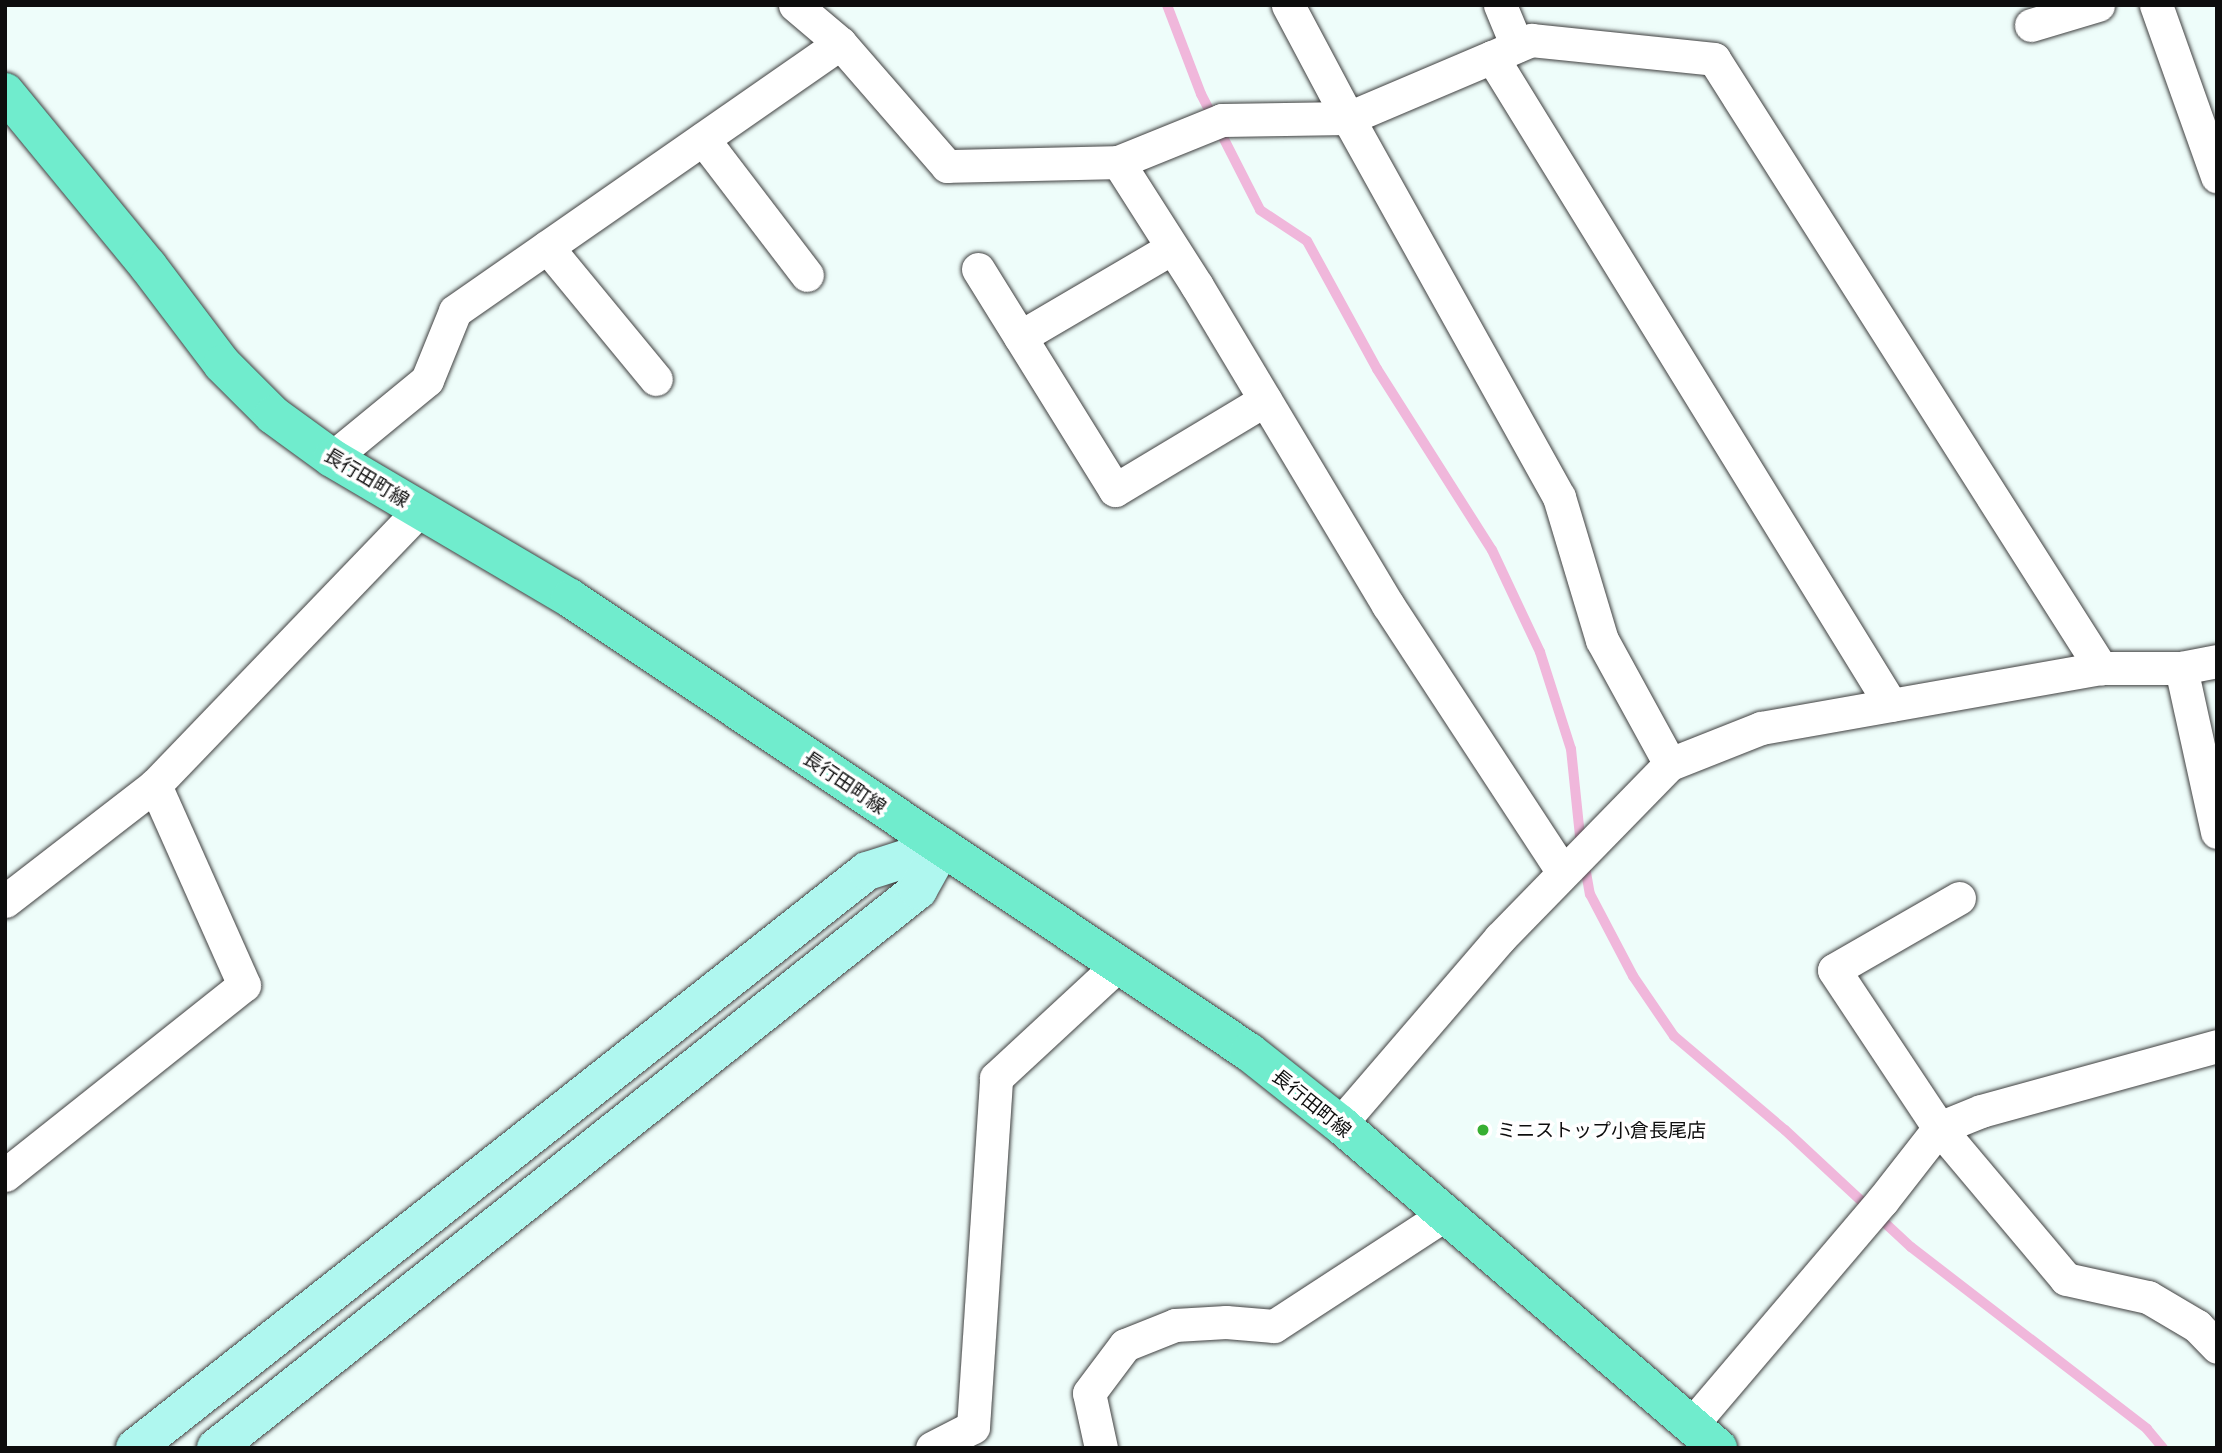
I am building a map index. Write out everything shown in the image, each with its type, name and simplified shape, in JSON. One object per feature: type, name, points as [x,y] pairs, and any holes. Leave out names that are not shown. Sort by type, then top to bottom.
[{"type":"main road","name":"長行田町線","points":[[5,92],[148,266],[222,364],[273,415],[332,458],[570,598],[1250,1052],[1340,1124],[1706,1436]]},
{"type":"street","points":[[795,5],[840,43],[947,166],[1118,162],[1222,120],[1348,118],[1531,40],[1714,59],[2101,668]]},
{"type":"street","points":[[1288,5],[1559,498],[1602,640],[1670,764]]},
{"type":"street","points":[[1500,5],[1504,52],[1891,705]]},
{"type":"street","points":[[2031,25],[2098,5]]},
{"type":"street","points":[[2156,5],[2217,176]]},
{"type":"street","points":[[332,458],[427,380],[455,311],[840,43]]},
{"type":"street","points":[[703,139],[807,275]]},
{"type":"street","points":[[1118,162],[1388,605],[1563,872]]},
{"type":"street","points":[[547,247],[656,379]]},
{"type":"street","points":[[1020,337],[1172,247]]},
{"type":"street","points":[[978,269],[1115,490],[1265,400]]},
{"type":"street","points":[[5,901],[155,785],[421,509]]},
{"type":"street","points":[[1340,1124],[1500,938],[1670,764],[1761,729],[2101,668],[2180,668],[2217,661]]},
{"type":"street","points":[[2180,668],[2217,832]]},
{"type":"street","points":[[5,1175],[244,985],[155,785]]},
{"type":"street","points":[[135,1448],[867,871],[942,847]]},
{"type":"street","points":[[216,1448],[918,890],[942,847]]},
{"type":"street","points":[[1959,898],[1833,970],[1939,1128],[2066,1279],[2148,1297],[2197,1326],[2217,1347]]},
{"type":"street","points":[[932,1448],[973,1427],[996,1078],[1120,963]]},
{"type":"street","points":[[1706,1436],[1939,1128],[1981,1111],[2217,1046]]},
{"type":"street","points":[[1101,1448],[1089,1393],[1125,1345],[1175,1325],[1226,1322],[1274,1326],[1446,1214]]},
{"type":"waterway","points":[[1167,5],[1201,94],[1260,210],[1307,241],[1377,369],[1492,550],[1540,652],[1571,749],[1581,845]]},
{"type":"waterway","points":[[1584,861],[1590,894],[1633,976],[1674,1036],[1785,1130],[1911,1247],[2147,1429],[2163,1448]]},
{"type":"place","name":"ミニストップ小倉長尾店","points":[[1483,1130]]}]
